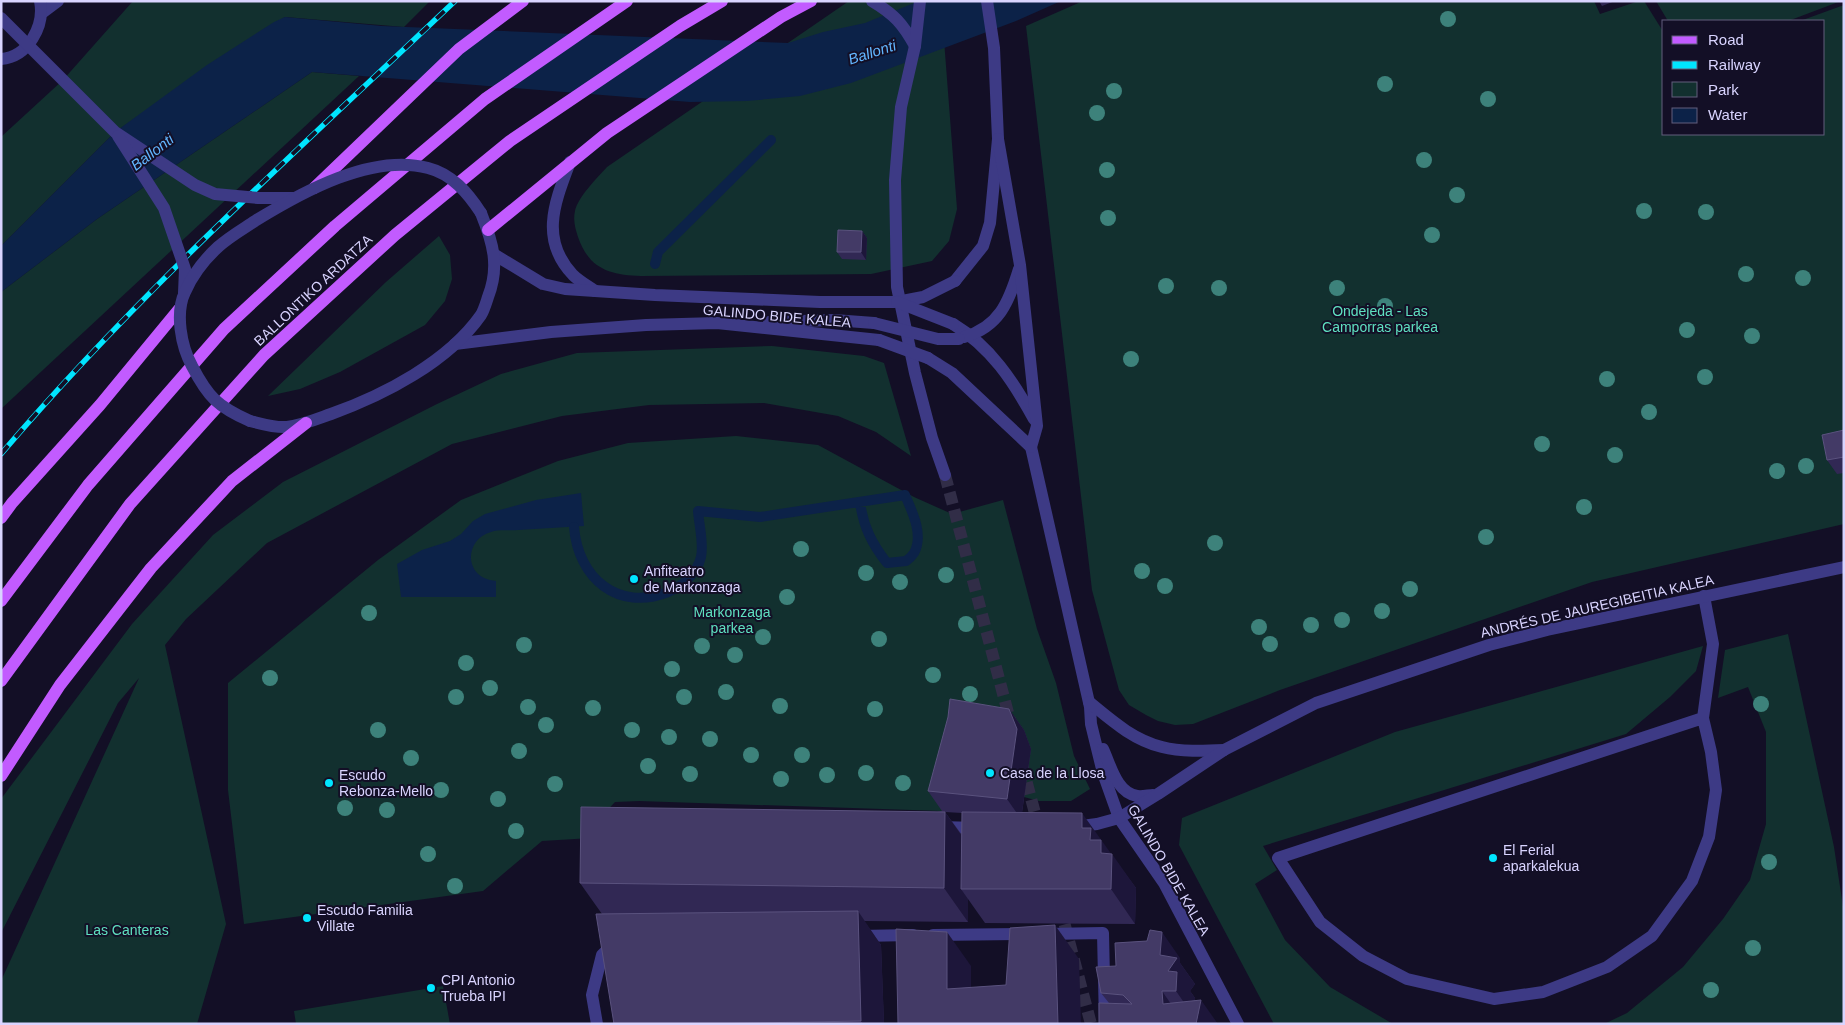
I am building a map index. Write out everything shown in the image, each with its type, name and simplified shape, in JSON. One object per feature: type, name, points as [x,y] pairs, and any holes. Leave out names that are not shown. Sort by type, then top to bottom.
[{"type":"main road","points":[[310,192],[458,49],[522,1]]},
{"type":"main road","points":[[1,601],[88,485],[224,329],[335,226],[485,99],[627,1]]},
{"type":"main road","name":"BALLONTIKO ARDATZA","points":[[1,681],[130,504],[264,355],[395,235],[510,141],[680,26],[722,1]]},
{"type":"main road","points":[[488,230],[607,133],[781,17],[811,1]]},
{"type":"main road","points":[[1,518],[12,503],[100,405],[180,308]]},
{"type":"main road","points":[[1,776],[60,685],[151,568],[232,480],[306,423]]},
{"type":"street","points":[[2,60],[18,53],[30,43],[39,27],[41,7],[58,1]]},
{"type":"street","points":[[872,1],[886,9],[905,27],[915,46]]},
{"type":"street","points":[[920,1],[910,74],[901,107],[895,180],[897,287],[915,373],[932,438],[946,475]]},
{"type":"street","points":[[897,302],[923,297],[955,281],[983,246],[990,223],[998,139],[998,119],[994,48],[987,1]]},
{"type":"street","points":[[1,18],[115,132],[195,185],[215,194],[258,198],[293,198]]},
{"type":"street","points":[[115,132],[164,208],[185,269],[184,293],[180,308],[184,345],[189,361],[207,393],[216,402],[234,414],[250,421],[268,426],[286,427],[306,423],[361,403],[418,372],[455,344],[482,314],[494,278],[495,254],[481,213],[470,196],[453,180],[440,172],[427,168],[403,164],[376,166],[355,172],[293,198],[218,247],[194,275],[184,293]]},
{"type":"street","points":[[998,139],[1020,265],[1037,426]]},
{"type":"street","points":[[570,162],[555,208],[552,238],[560,257],[573,275],[595,291]]},
{"type":"street","name":"GALINDO BIDE KALEA","points":[[495,254],[543,284],[564,289],[820,302],[897,302]]},
{"type":"street","points":[[717,323],[834,320],[887,325],[938,339],[965,337],[985,327],[996,318],[1005,306],[1020,265]]},
{"type":"street","points":[[897,302],[953,324],[965,337],[988,352],[1006,373],[1037,426]]},
{"type":"street","name":"GALINDO BIDE KALEA","points":[[455,344],[551,332],[646,325],[717,323],[879,340],[928,358],[952,373],[1031,447]]},
{"type":"street","name":"GALINDO BIDE KALEA","points":[[1037,426],[1031,447],[1089,702],[1091,724],[1103,773],[1119,818],[1164,884],[1238,1024]]},
{"type":"street","name":"ANDRÉS DE JAUREGIBEITIA KALEA","points":[[1062,828],[1097,824],[1119,818],[1224,750],[1316,703],[1489,645],[1547,630],[1844,567]]},
{"type":"street","points":[[1703,718],[1278,858],[1320,922],[1363,956],[1407,979],[1494,999],[1543,992],[1607,967],[1652,936],[1692,881],[1709,838],[1716,790],[1711,752],[1703,718],[1713,644],[1704,596]]},
{"type":"street","points":[[1089,702],[1133,736],[1162,747],[1202,751],[1224,750]]},
{"type":"street","name":"GALINDO BIDE KALEA","points":[[1091,724],[1123,790],[1138,797],[1158,794]]},
{"type":"street","points":[[930,827],[989,828]]},
{"type":"street","points":[[842,936],[901,940],[1103,933],[1104,1024]]},
{"type":"street","points":[[597,1024],[592,995],[602,955],[617,940],[627,940]]},
{"type":"green space","points":[[133,1],[430,1],[404,27],[285,17],[115,132],[1,246],[1,137],[63,80]]},
{"type":"green space","points":[[849,1],[941,1],[957,209],[949,241],[932,261],[871,274],[641,276],[610,272],[595,263],[588,256],[578,237],[574,214],[584,194],[607,167]]},
{"type":"green space","name":"Ondejeda - Las Camporras parkea","points":[[1083,1],[1594,1],[1600,14],[1644,1],[1662,30],[1662,135],[1825,135],[1825,20],[1803,20],[1844,5],[1844,524],[1592,582],[1280,690],[1193,724],[1175,725],[1158,721],[1129,705],[1119,690],[1092,590],[1026,26]]},
{"type":"green space","points":[[1656,1],[1841,1],[1791,20],[1667,20]]},
{"type":"green space","points":[[312,72],[359,76],[1,409],[1,292],[97,219]]},
{"type":"green space","points":[[439,236],[450,255],[452,279],[445,301],[425,325],[340,372],[300,389],[268,396],[386,282]]},
{"type":"green space","name":"Las Canteras","points":[[772,346],[864,356],[884,363],[911,456],[876,432],[838,416],[764,403],[649,405],[562,416],[452,444],[267,543],[186,619],[165,645],[226,924],[197,1024],[1,1024],[1,981],[139,678],[118,703],[1,933],[1,799],[132,624],[213,535],[283,482],[437,404],[501,374],[577,353]]},
{"type":"green space","name":"Markonzaga parkea","points":[[736,436],[818,445],[914,497],[952,514],[1003,500],[1037,629],[1056,683],[1074,756],[1090,789],[1071,801],[1039,801],[1024,797],[962,737],[942,811],[639,801],[615,802],[600,818],[591,838],[542,841],[483,891],[244,924],[228,790],[228,683],[378,560],[461,500],[558,461],[628,443]]},
{"type":"green space","points":[[1788,634],[1834,847],[1844,913],[1844,1024],[1604,1024],[1627,1013],[1683,967],[1723,919],[1750,880],[1766,824],[1766,732],[1748,687],[1718,698],[1725,650]]},
{"type":"green space","points":[[1703,646],[1696,671],[1670,697],[1626,734],[1263,846],[1277,870],[1255,884],[1285,940],[1330,987],[1393,1024],[1274,1024],[1179,845],[1182,818],[1395,732]]},
{"type":"green space","points":[[443,986],[450,1024],[296,1024],[294,1011]]},
{"type":"water","name":"Ballonti","points":[[919,1],[1061,1],[1016,21],[851,83],[800,96],[747,101],[690,102],[312,72],[97,219],[1,292],[1,246],[115,132],[207,65],[274,22],[285,17],[382,26],[788,43],[823,32],[865,23]]},
{"type":"water","points":[[581,493],[584,526],[497,531],[482,536],[475,543],[471,559],[473,567],[485,579],[496,581],[496,597],[401,597],[397,564],[422,550],[450,541],[461,534],[473,521],[485,514],[536,500]]},
{"type":"building","points":[[838,230],[862,231],[861,252],[837,252]]},
{"type":"building","points":[[1844,430],[1844,457],[1827,460],[1822,435]]},
{"type":"building","name":"Casa de la Llosa","points":[[950,699],[1009,709],[1017,729],[1007,799],[928,791],[948,717]]},
{"type":"building","points":[[581,807],[945,812],[944,888],[580,883]]},
{"type":"building","points":[[962,812],[1082,813],[1082,828],[1091,828],[1090,840],[1101,840],[1101,853],[1112,854],[1111,889],[961,889]]},
{"type":"building","points":[[858,911],[861,1021],[614,1024],[596,914]]},
{"type":"building","points":[[1055,925],[1058,1024],[898,1024],[896,929],[947,932],[947,989],[1006,985],[1010,928]]},
{"type":"building","points":[[1150,930],[1162,932],[1160,955],[1177,958],[1168,971],[1177,972],[1176,991],[1162,991],[1163,1004],[1201,1000],[1196,1024],[1099,1024],[1099,1003],[1132,1004],[1123,995],[1101,993],[1096,967],[1116,966],[1115,943],[1147,941]]},
{"type":"waterway","points":[[655,264],[658,252],[771,140]]},
{"type":"waterway","points":[[574,527],[577,545],[583,561],[592,575],[617,594],[633,597],[650,597],[668,592],[679,586],[689,578],[699,563],[702,552],[702,540],[698,511],[760,517],[905,495],[916,523],[918,539],[914,553],[906,561],[887,563],[869,534],[863,519],[860,502]]},
{"type":"tunnel","points":[[945,475],[1011,724]]},
{"type":"tunnel","points":[[1022,765],[1039,828]]},
{"type":"tunnel","points":[[1060,907],[1091,1024]]},
{"type":"railway","points":[[1,454],[54,394],[165,278],[280,166],[455,1]]},
{"type":"place","name":"Anfiteatro de Markonzaga","points":[[634,579]]},
{"type":"place","name":"Casa de la Llosa","points":[[990,773]]},
{"type":"place","name":"Escudo Rebonza-Mello","points":[[329,783]]},
{"type":"place","name":"El Ferial aparkalekua","points":[[1493,858]]},
{"type":"place","name":"Escudo Familia Villate","points":[[307,918]]},
{"type":"place","name":"CPI Antonio Trueba IPI","points":[[431,988]]}]
